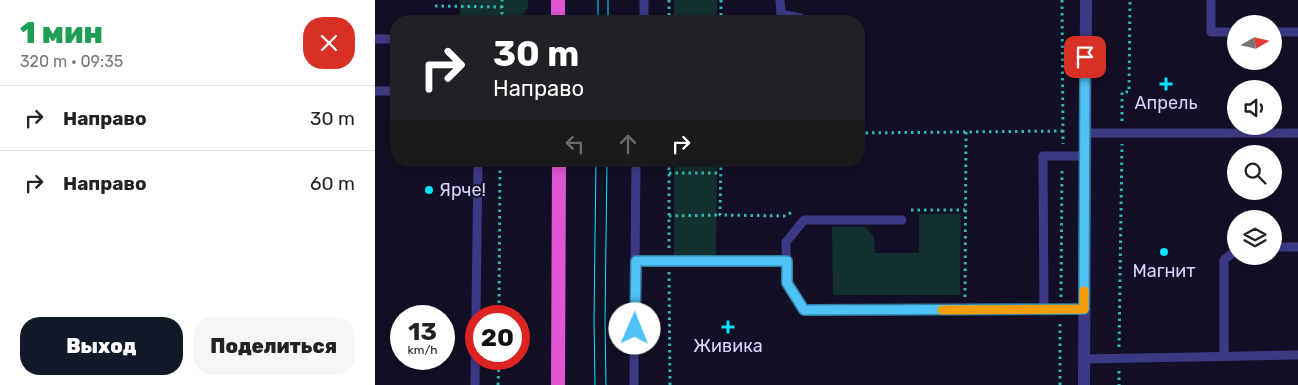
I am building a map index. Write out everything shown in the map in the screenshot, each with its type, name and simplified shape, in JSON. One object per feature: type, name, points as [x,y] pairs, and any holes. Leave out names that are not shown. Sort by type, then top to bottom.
[{"type":"highway","points":[[558,0],[558,15]]},
{"type":"highway","points":[[558,385],[559,167]]},
{"type":"street","points":[[1084,385],[1086,0]]},
{"type":"lane","points":[[644,0],[644,15]]},
{"type":"lane","points":[[780,0],[781,14],[786,15]]},
{"type":"lane","points":[[1211,0],[1211,32],[1227,32]]},
{"type":"lane","points":[[1283,32],[1298,32]]},
{"type":"lane","points":[[375,39],[390,39]]},
{"type":"lane","points":[[375,91],[390,91]]},
{"type":"lane","points":[[1085,134],[1298,133]]},
{"type":"lane","points":[[1044,310],[1043,156],[1085,156]]},
{"type":"lane","points":[[475,385],[478,167]]},
{"type":"lane","points":[[634,385],[636,167]]},
{"type":"lane","points":[[903,220],[804,220],[786,242],[787,283],[804,310],[1084,309]]},
{"type":"lane","points":[[1282,247],[1298,247]]},
{"type":"lane","points":[[1224,356],[1224,260],[1227,258]]},
{"type":"lane","points":[[636,261],[787,261]]},
{"type":"lane","points":[[1083,359],[1298,355]]},
{"type":"path","points":[[502,0],[502,15]]},
{"type":"path","points":[[669,0],[669,15]]},
{"type":"path","points":[[721,0],[721,15]]},
{"type":"path","points":[[1119,385],[1122,92],[1129,92],[1130,0]]},
{"type":"path","points":[[435,6],[502,8]]},
{"type":"path","points":[[865,133],[1063,131]]},
{"type":"path","points":[[965,310],[966,132]]},
{"type":"path","points":[[1122,144],[1131,144]]},
{"type":"path","points":[[499,305],[500,167]]},
{"type":"path","points":[[669,173],[721,173]]},
{"type":"path","points":[[669,216],[720,215]]},
{"type":"path","points":[[1060,310],[1060,385]]},
{"type":"path","points":[[498,385],[499,370]]},
{"type":"green space","points":[[460,0],[528,0],[528,8],[523,15],[460,15]]},
{"type":"green space","points":[[674,0],[717,0],[717,15],[674,15]]},
{"type":"green space","points":[[674,167],[717,167],[716,256],[674,255]]},
{"type":"green space","points":[[919,214],[961,214],[960,295],[833,295],[832,227],[865,227],[874,236],[875,253],[919,253]]},
{"type":"tram line","points":[[598,0],[598,15]]},
{"type":"tram line","points":[[608,0],[608,15]]},
{"type":"tram line","points":[[595,385],[596,167]]},
{"type":"tram line","points":[[606,385],[607,167]]},
{"type":"slow traffic","points":[[942,310],[1084,309],[1084,291]]},
{"type":"place","name":"Апрель","points":[[1166,84]]},
{"type":"place","name":"Ярче!","points":[[429,190]]},
{"type":"place","name":"Магнит","points":[[1164,252]]},
{"type":"place","name":"Живика","points":[[728,327]]},
{"type":"route","points":[[635,329],[636,261],[787,261],[787,283],[804,310],[1084,309],[1085,57]]}]
